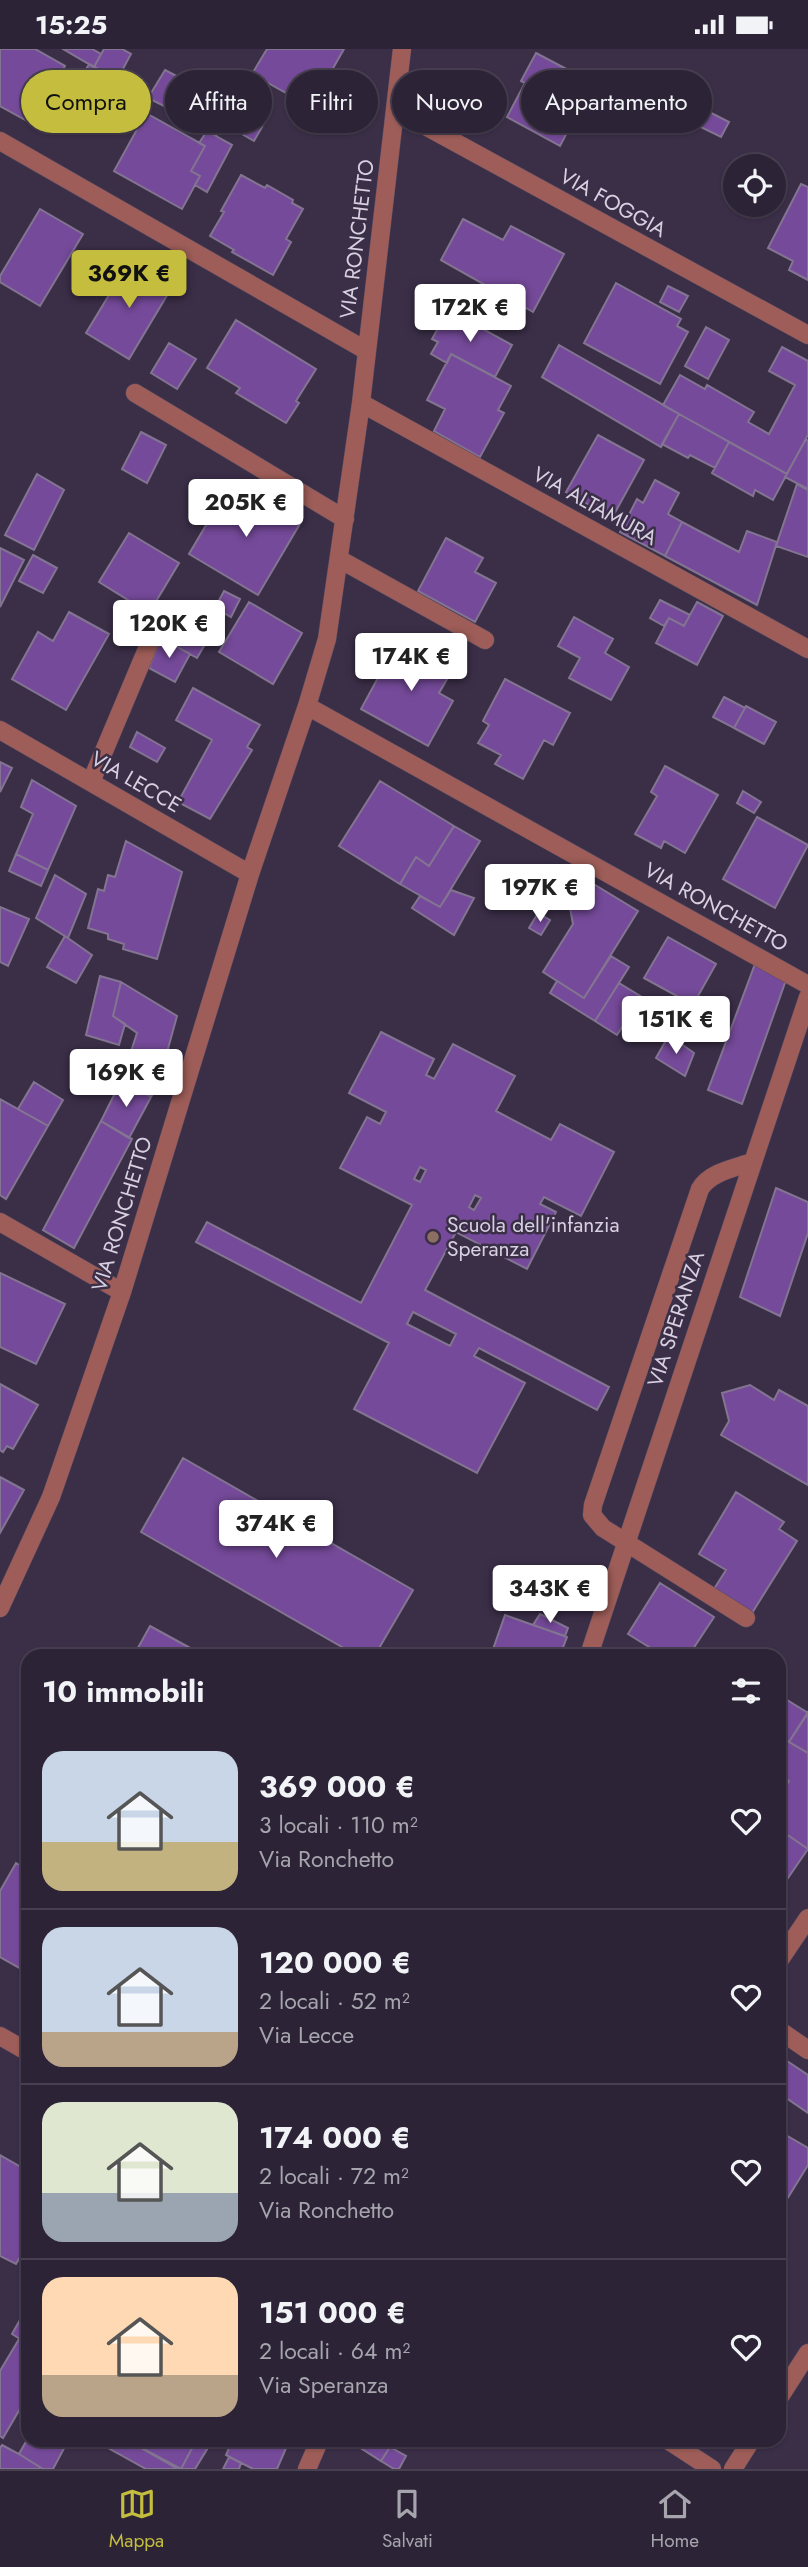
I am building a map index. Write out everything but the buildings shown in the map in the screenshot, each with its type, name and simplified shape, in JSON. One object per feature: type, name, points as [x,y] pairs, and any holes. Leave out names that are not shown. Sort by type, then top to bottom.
[{"type":"street","name":"VIA RONCHETTO","points":[[400,70],[402,49]]},
{"type":"street","name":"VIA RONCHETTO","points":[[0,1608],[51,1497],[122,1292],[250,874],[327,639],[367,351],[393,133]]},
{"type":"street","name":"VIA FOGGIA","points":[[438,133],[808,335]]},
{"type":"street","name":"VIA RONCHETTO","points":[[0,141],[367,351]]},
{"type":"street","points":[[135,393],[345,519]]},
{"type":"street","name":"VIA ALTAMURA","points":[[360,403],[808,649]]},
{"type":"street","points":[[339,559],[485,640]]},
{"type":"street","points":[[90,782],[152,637]]},
{"type":"street","name":"VIA RONCHETTO","points":[[307,706],[808,985]]},
{"type":"street","name":"VIA LECCE","points":[[0,730],[250,874]]},
{"type":"street","name":"VIA SPERANZA","points":[[591,1649],[808,997]]},
{"type":"street","points":[[746,1618],[626,1543],[596,1522],[592,1515],[593,1505],[700,1189],[711,1177],[752,1162]]},
{"type":"street","points":[[0,1222],[122,1292]]},
{"type":"street","points":[[786,1951],[808,1918]]},
{"type":"street","points":[[786,2035],[808,2050]]},
{"type":"street","points":[[0,2036],[21,2048]]},
{"type":"street","points":[[786,2387],[808,2353]]},
{"type":"street","points":[[307,2469],[317,2447]]},
{"type":"street","points":[[678,2447],[712,2469]]},
{"type":"street","points":[[733,2469],[747,2447]]},
{"type":"place","name":"Scuola dell'infanzia Speranza","points":[[433,1237]]}]
